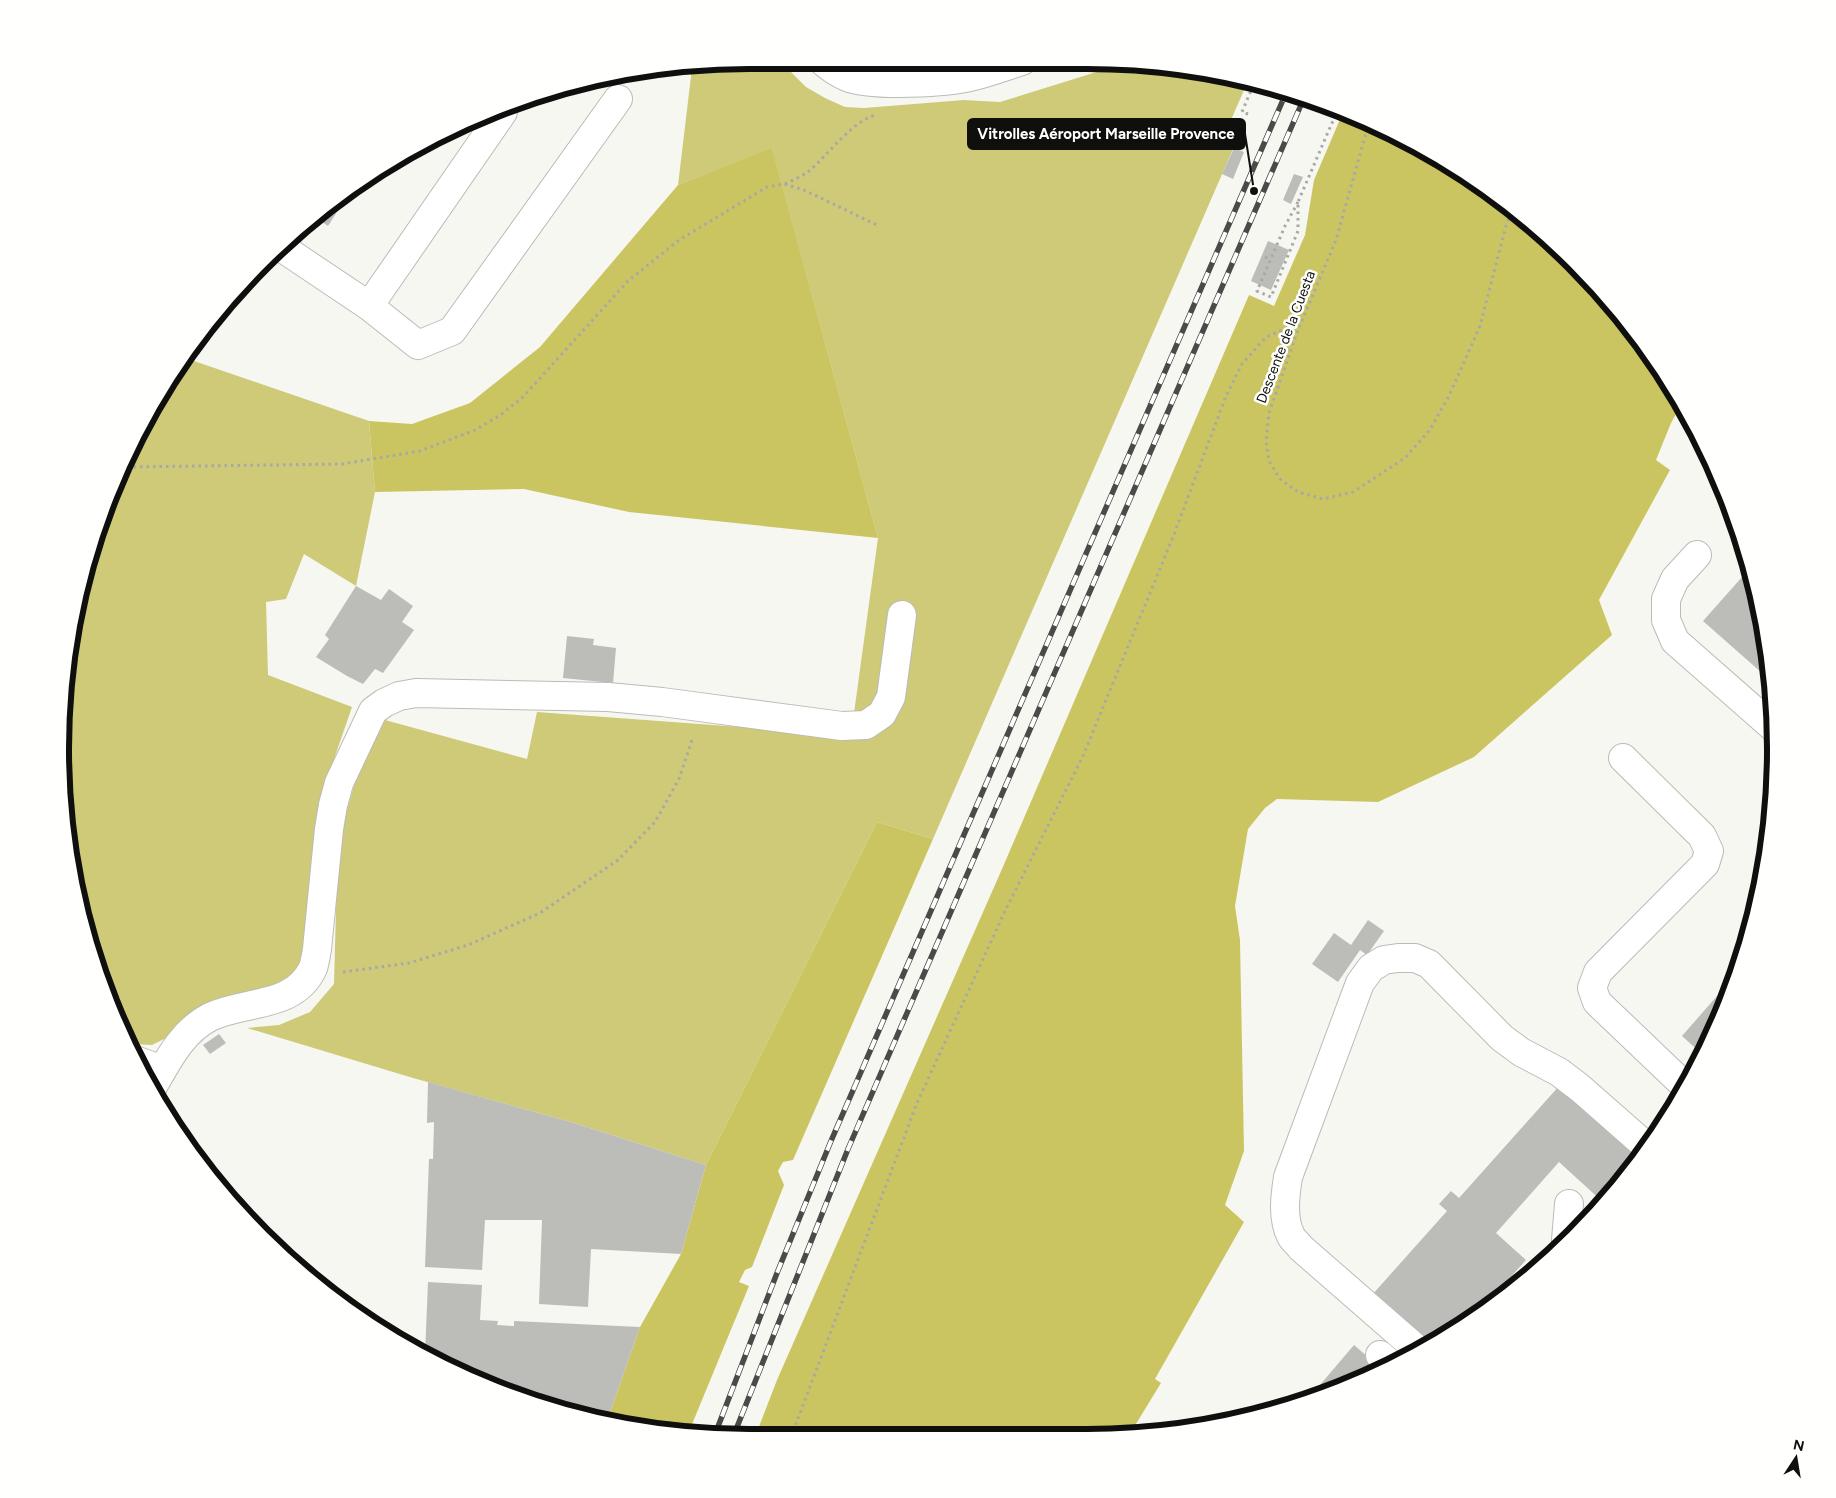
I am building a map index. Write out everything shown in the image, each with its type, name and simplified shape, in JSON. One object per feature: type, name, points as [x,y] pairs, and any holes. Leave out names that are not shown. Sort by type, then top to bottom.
[{"type":"street","points":[[831,69],[847,77],[862,81],[880,82],[939,81],[972,76],[995,69]]},
{"type":"street","points":[[880,82],[940,69]]},
{"type":"street","points":[[286,251],[369,306],[418,345],[452,331],[618,99]]},
{"type":"street","points":[[369,306],[500,117]]},
{"type":"street","points":[[1697,555],[1674,580],[1666,599],[1666,620],[1675,641],[1766,721]]},
{"type":"street","points":[[157,1079],[177,1046],[192,1030],[209,1018],[227,1011],[286,997],[303,984],[308,976],[313,967],[317,949],[333,804],[339,783],[365,725],[373,711],[384,703],[399,696],[416,693],[608,697],[697,706],[842,726],[866,725],[882,714],[891,697],[902,615]]},
{"type":"street","points":[[1623,758],[1702,836],[1709,851],[1705,864],[1598,972],[1592,988],[1597,1002],[1680,1081]]},
{"type":"street","points":[[1413,1346],[1301,1248],[1291,1236],[1286,1219],[1285,1200],[1288,1177],[1360,983],[1371,968],[1384,960],[1398,958],[1415,958],[1430,964],[1502,1038],[1521,1052],[1559,1072],[1642,1142]]},
{"type":"street","points":[[1567,1231],[1569,1204]]},
{"type":"path","points":[[1248,114],[1242,112],[1251,89]]},
{"type":"path","points":[[131,467],[342,464],[420,451],[475,430],[499,416],[522,398],[609,300],[628,281],[671,246],[766,187],[784,184],[808,172],[868,117],[885,112]]},
{"type":"path","points":[[1298,202],[1298,232],[1271,297],[1257,291],[1335,116]]},
{"type":"path","name":"Descente de la Cuesta","points":[[1367,130],[1336,240],[1298,330],[1269,413],[1266,442],[1269,461],[1280,479],[1298,492],[1323,499],[1353,492],[1404,458],[1429,431],[1448,396],[1480,326],[1510,216]]},
{"type":"path","points":[[784,184],[804,190],[877,225]]},
{"type":"path","points":[[1265,257],[1270,260]]},
{"type":"path","points":[[794,1429],[917,1103],[1006,909],[1083,756],[1173,537],[1226,396],[1242,364],[1266,337],[1283,330],[1298,330]]},
{"type":"path","points":[[308,976],[410,963],[468,945],[540,913],[610,866],[655,822],[679,779],[691,744],[697,706]]},
{"type":"shaded area","points":[[789,69],[806,87],[825,98],[845,107],[864,108],[964,100],[1000,102],[1105,69],[1176,75],[1245,88],[1231,120],[1243,126],[933,839],[877,822],[706,1165],[571,1122],[413,1078],[247,1028],[279,1025],[310,1012],[334,984],[337,873],[343,824],[357,775],[385,720],[527,759],[537,712],[851,735],[878,538],[772,149],[678,185],[692,71]]},
{"type":"shaded area","points":[[1340,118],[1388,139],[1427,160],[1465,183],[1536,238],[1598,300],[1653,371],[1677,412],[1656,460],[1670,470],[1599,600],[1612,635],[1474,757],[1378,802],[1277,799],[1265,808],[1248,829],[1235,906],[1240,940],[1244,1151],[1225,1205],[1244,1222],[1155,1379],[1161,1383],[1134,1428],[758,1429],[777,1380],[1002,869],[1249,295],[1274,306],[1305,235],[1314,180]]},
{"type":"shaded area","points":[[772,148],[878,538],[629,512],[524,489],[375,492],[369,421],[412,424],[470,403],[540,347],[678,185]]},
{"type":"shaded area","points":[[195,355],[194,361],[369,421],[375,492],[356,586],[304,554],[286,599],[266,602],[268,675],[352,707],[333,762],[317,835],[310,949],[300,972],[282,987],[223,998],[193,1011],[166,1038],[152,1045],[136,1044],[105,968],[92,925],[82,882],[70,793],[70,705],[82,616],[105,530],[139,448],[160,409]]},
{"type":"shaded area","points":[[877,822],[933,839],[793,1160],[783,1162],[778,1171],[784,1185],[752,1267],[745,1270],[739,1282],[749,1286],[691,1426],[609,1414],[640,1327],[681,1254],[706,1165]]},
{"type":"building","points":[[1234,148],[1244,152],[1233,179],[1222,174]]},
{"type":"building","points":[[1294,174],[1303,177],[1291,204],[1283,200]]},
{"type":"building","points":[[342,204],[328,226],[321,221]]},
{"type":"building","points":[[1268,241],[1289,250],[1271,290],[1251,281]]},
{"type":"building","points":[[1744,574],[1754,616],[1762,674],[1703,621]]},
{"type":"building","points":[[356,586],[381,600],[389,589],[413,606],[402,622],[414,630],[383,673],[375,669],[363,684],[316,657],[329,639],[325,635]]},
{"type":"building","points":[[567,636],[594,639],[593,645],[616,648],[613,683],[563,678]]},
{"type":"building","points":[[1368,920],[1384,931],[1367,955],[1360,950],[1338,982],[1312,964],[1334,933],[1351,945]]},
{"type":"building","points":[[1723,990],[1697,1050],[1682,1036]]},
{"type":"building","points":[[219,1034],[226,1043],[210,1054],[203,1045]]},
{"type":"building","points":[[428,1082],[571,1122],[706,1165],[681,1254],[591,1249],[588,1307],[539,1304],[542,1220],[485,1220],[482,1270],[425,1267],[429,1159],[433,1159],[434,1122],[427,1123]]},
{"type":"building","points":[[1560,1085],[1636,1151],[1598,1198],[1559,1162],[1496,1233],[1526,1260],[1498,1292],[1465,1315],[1423,1340],[1372,1295],[1447,1211],[1439,1204],[1451,1191],[1459,1198]]},
{"type":"building","points":[[428,1282],[482,1285],[480,1320],[498,1321],[497,1325],[514,1326],[514,1321],[640,1327],[609,1414],[530,1393],[448,1359],[425,1347]]},
{"type":"building","points":[[1354,1345],[1376,1364],[1347,1377],[1317,1389]]},
{"type":"railway","points":[[717,1428],[777,1273],[831,1141],[1284,98]]},
{"type":"railway","points":[[736,1429],[848,1149],[1302,104]]},
{"type":"place","name":"Vitrolles Aéroport Marseille Provence","points":[[1254,191]]}]
